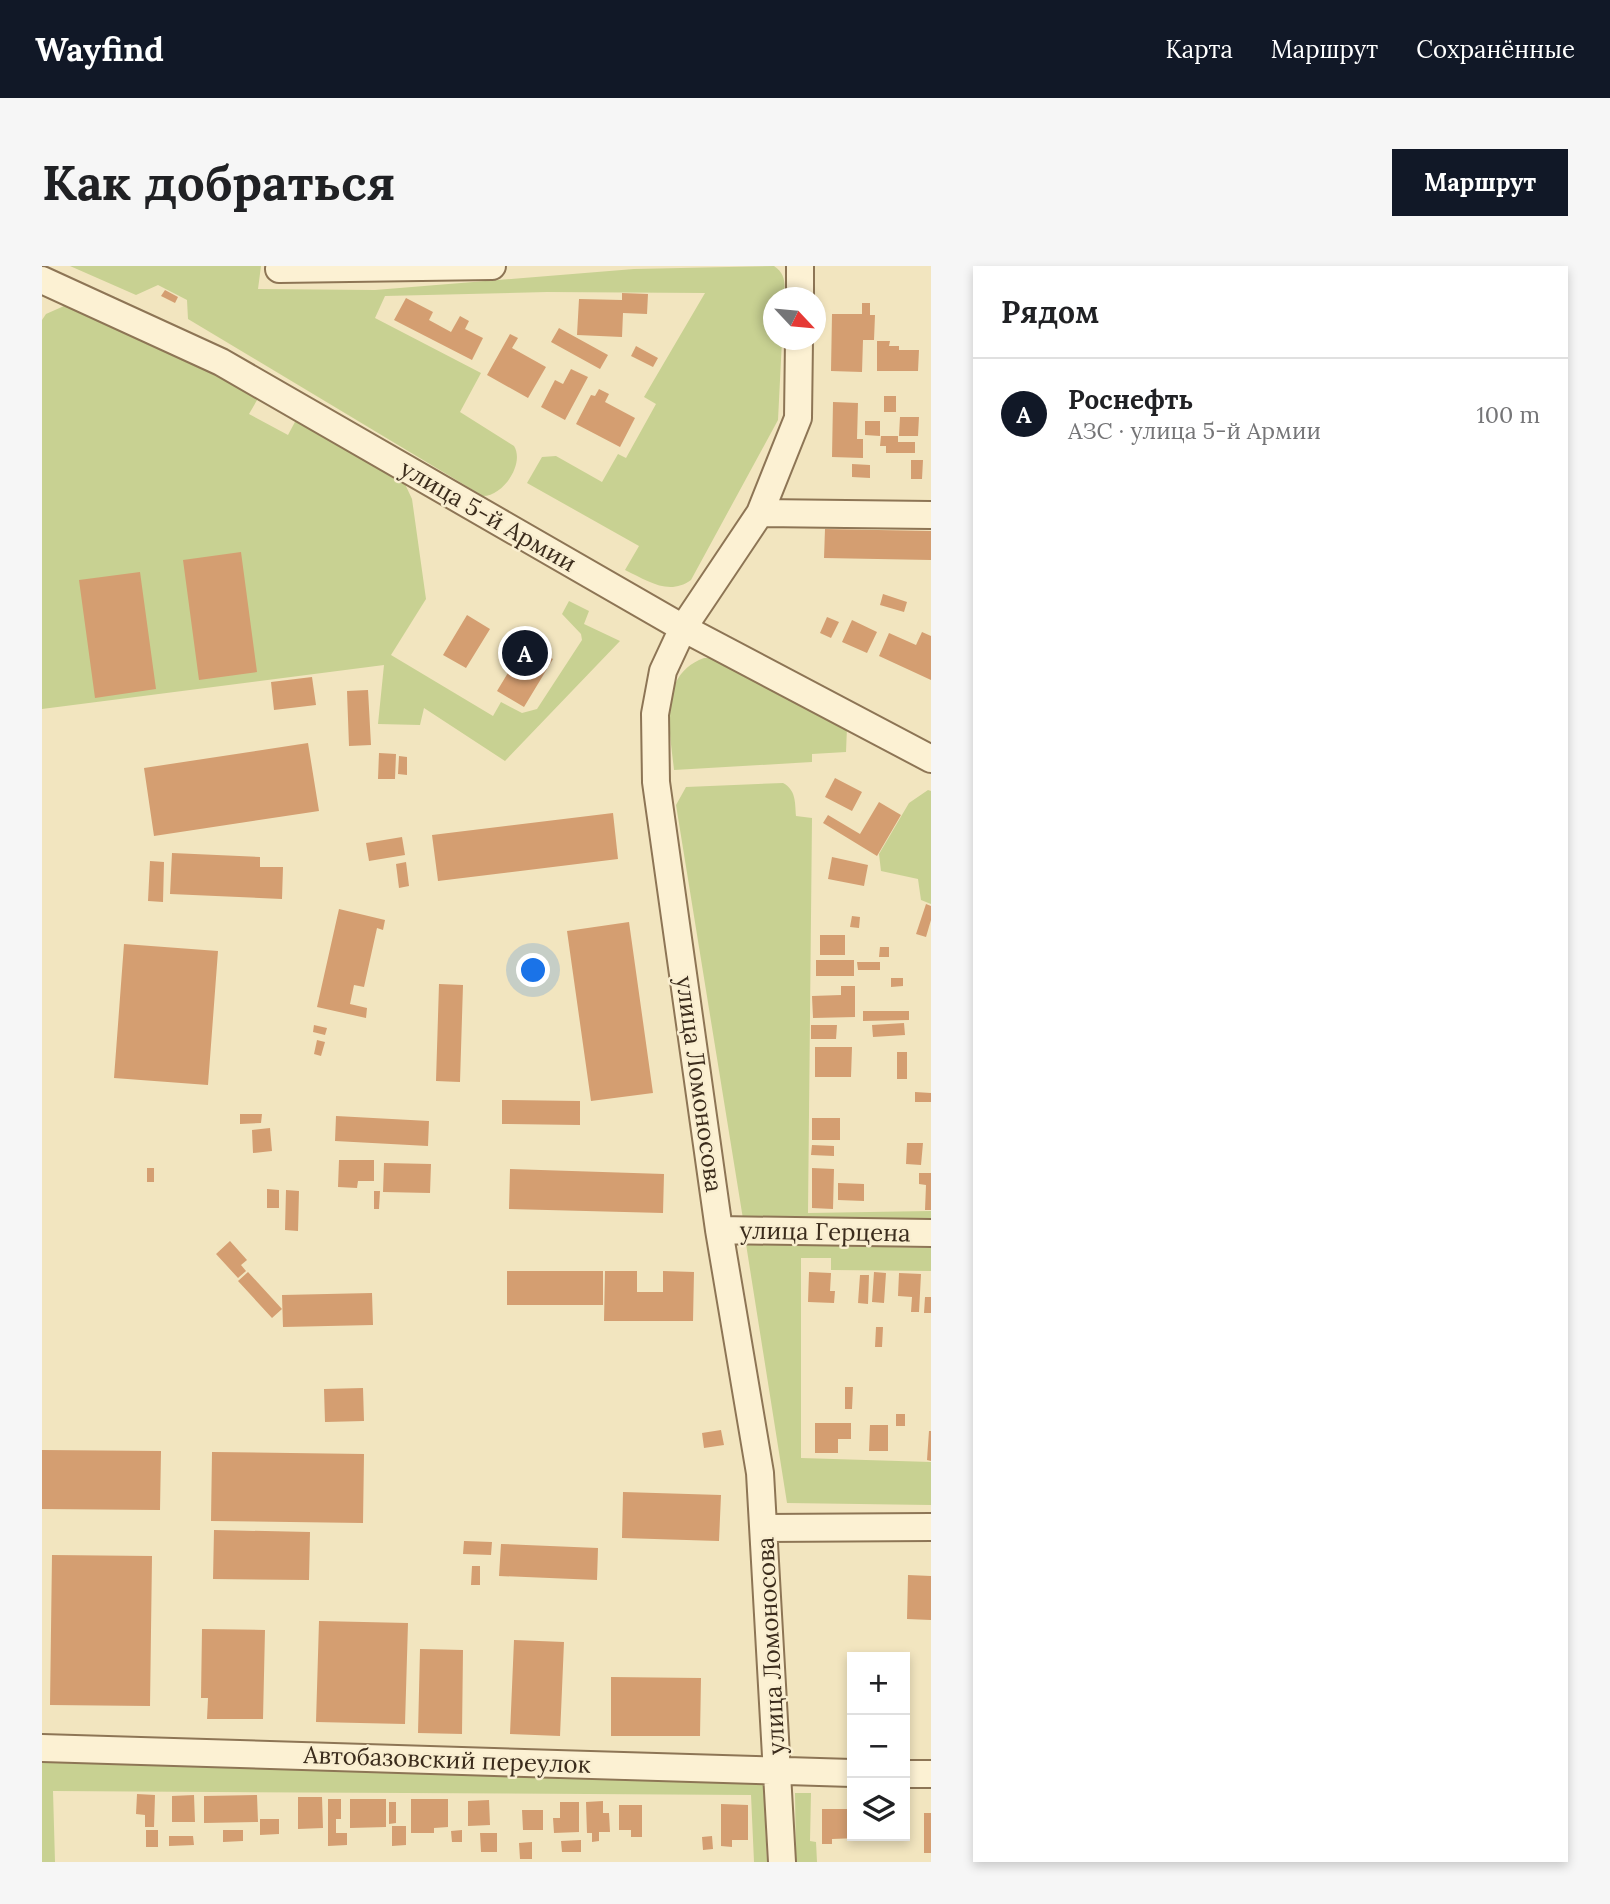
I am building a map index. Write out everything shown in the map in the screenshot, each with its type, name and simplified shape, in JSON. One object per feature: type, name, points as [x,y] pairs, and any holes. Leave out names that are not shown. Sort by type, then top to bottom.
[{"type":"street","points":[[279,269],[492,266]]},
{"type":"street","points":[[800,266],[800,287]]},
{"type":"street","name":"улица 5-й Армии","points":[[47,276],[221,362],[683,628],[931,759]]},
{"type":"street","name":"улица Ломоносова","points":[[782,1862],[760,1473],[719,1230],[656,782],[654,714],[663,671],[683,628],[760,513],[798,418],[799,350]]},
{"type":"street","points":[[760,513],[931,515]]},
{"type":"street","name":"улица Герцена","points":[[719,1230],[931,1233]]},
{"type":"street","points":[[765,1528],[931,1527]]},
{"type":"street","name":"Автобазовский переулок","points":[[42,1748],[847,1773]]},
{"type":"street","points":[[910,1774],[931,1774]]},
{"type":"green space","points":[[70,266],[261,266],[258,289],[375,290],[634,269],[774,266],[783,276],[784,287],[763,287],[763,350],[782,350],[778,420],[691,580],[683,585],[667,587],[625,570],[639,546],[527,483],[542,457],[556,456],[602,482],[618,454],[626,458],[656,404],[644,397],[705,293],[547,292],[385,296],[375,318],[481,373],[460,412],[514,446],[517,453],[517,461],[510,478],[498,491],[483,496],[188,319],[187,300],[158,285],[136,295]]},
{"type":"green space","points":[[64,306],[101,318],[260,395],[249,414],[288,435],[296,420],[405,484],[412,499],[426,599],[391,655],[493,716],[501,702],[522,713],[537,709],[582,640],[581,634],[562,614],[569,601],[589,611],[584,624],[620,641],[505,761],[424,708],[420,725],[378,724],[384,665],[42,709],[42,320],[46,314]]},
{"type":"green space","points":[[704,658],[714,658],[847,727],[846,752],[812,754],[812,762],[674,770],[669,722],[673,691],[679,677],[689,666]]},
{"type":"green space","points":[[783,783],[793,793],[796,816],[812,818],[808,1213],[931,1211],[931,1229],[744,1225],[676,805],[686,787]]},
{"type":"green space","points":[[928,790],[931,791],[931,904],[921,900],[918,879],[881,871],[879,854],[909,803]]},
{"type":"green space","points":[[746,1244],[931,1248],[931,1271],[831,1270],[831,1258],[801,1258],[801,1458],[931,1462],[931,1505],[787,1503]]},
{"type":"green space","points":[[42,1760],[763,1778],[767,1862],[754,1862],[751,1795],[53,1791],[55,1862],[42,1862]]},
{"type":"green space","points":[[795,1793],[811,1793],[810,1841],[816,1842],[817,1862],[796,1862]]},
{"type":"building","points":[[165,290],[178,297],[175,303],[161,296]]},
{"type":"building","points":[[622,293],[648,294],[647,314],[623,313],[622,337],[577,335],[579,299],[622,300]]},
{"type":"building","points":[[406,298],[433,312],[429,320],[451,332],[460,316],[469,321],[465,329],[483,338],[472,360],[394,320]]},
{"type":"building","points":[[862,303],[870,303],[870,315],[875,315],[874,340],[863,340],[862,372],[831,371],[832,314],[862,314]]},
{"type":"building","points":[[559,328],[608,355],[600,369],[551,342]]},
{"type":"building","points":[[510,334],[518,338],[512,348],[546,367],[528,398],[487,375]]},
{"type":"building","points":[[877,341],[890,341],[889,346],[899,346],[899,350],[919,350],[918,371],[877,371]]},
{"type":"building","points":[[636,346],[658,358],[653,367],[631,356]]},
{"type":"building","points":[[571,369],[588,377],[565,420],[541,407],[555,380],[563,384]]},
{"type":"building","points":[[599,389],[609,394],[605,402],[635,418],[620,447],[576,424],[591,395],[595,396]]},
{"type":"building","points":[[884,396],[896,396],[896,412],[884,412]]},
{"type":"building","points":[[833,402],[858,403],[857,439],[863,439],[863,458],[832,457]]},
{"type":"building","points":[[900,417],[919,417],[918,436],[899,436]]},
{"type":"building","points":[[865,421],[880,421],[880,436],[865,435]]},
{"type":"building","points":[[881,436],[898,436],[898,442],[915,442],[915,453],[886,453],[886,446],[880,446]]},
{"type":"building","points":[[911,460],[923,460],[922,479],[911,479]]},
{"type":"building","points":[[852,464],[870,465],[870,478],[852,477]]},
{"type":"building","points":[[825,529],[931,531],[931,560],[824,558]]},
{"type":"building","points":[[241,552],[257,672],[199,680],[183,560]]},
{"type":"building","points":[[140,572],[156,689],[95,698],[79,580]]},
{"type":"building","points":[[883,594],[907,602],[904,612],[880,605]]},
{"type":"building","points":[[467,615],[490,629],[466,668],[443,655]]},
{"type":"building","points":[[827,617],[839,622],[831,638],[820,633]]},
{"type":"building","points":[[852,620],[877,632],[867,653],[842,642]]},
{"type":"building","points":[[922,632],[931,636],[931,680],[879,656],[889,633],[916,645]]},
{"type":"building","points":[[526,643],[553,659],[524,707],[497,691]]},
{"type":"building","points":[[312,677],[316,705],[274,710],[271,682]]},
{"type":"building","points":[[368,690],[371,745],[349,746],[347,691]]},
{"type":"building","points":[[308,743],[319,811],[154,836],[144,768]]},
{"type":"building","points":[[379,753],[396,754],[395,779],[378,779]]},
{"type":"building","points":[[399,756],[407,757],[407,775],[398,774]]},
{"type":"building","points":[[835,778],[862,792],[852,811],[825,797]]},
{"type":"building","points":[[879,802],[901,815],[877,856],[823,823],[828,815],[860,834]]},
{"type":"building","points":[[613,813],[618,859],[438,881],[432,835]]},
{"type":"building","points":[[402,837],[405,855],[369,861],[366,843]]},
{"type":"building","points":[[172,853],[260,857],[260,867],[283,867],[282,899],[170,894]]},
{"type":"building","points":[[832,857],[868,865],[864,886],[828,879]]},
{"type":"building","points":[[150,861],[164,862],[163,902],[148,901]]},
{"type":"building","points":[[406,862],[409,886],[399,888],[396,864]]},
{"type":"building","points":[[926,904],[931,906],[931,920],[926,937],[916,934]]},
{"type":"building","points":[[339,909],[385,920],[383,930],[377,928],[364,987],[354,985],[350,1004],[367,1008],[366,1018],[317,1007]]},
{"type":"building","points":[[852,916],[860,917],[859,928],[850,927]]},
{"type":"building","points":[[629,922],[653,1093],[591,1101],[567,931]]},
{"type":"building","points":[[820,935],[845,935],[845,955],[820,955]]},
{"type":"building","points":[[124,944],[218,951],[208,1085],[114,1078]]},
{"type":"building","points":[[880,947],[889,947],[889,957],[879,957]]},
{"type":"building","points":[[816,960],[854,960],[854,976],[816,976]]},
{"type":"building","points":[[857,962],[880,962],[880,970],[858,970]]},
{"type":"building","points":[[891,978],[903,978],[903,986],[891,987]]},
{"type":"building","points":[[439,984],[463,985],[460,1082],[436,1081]]},
{"type":"building","points":[[841,986],[855,986],[855,1017],[813,1018],[812,996],[841,995]]},
{"type":"building","points":[[863,1011],[909,1011],[909,1020],[863,1021]]},
{"type":"building","points":[[904,1023],[905,1035],[873,1037],[872,1025]]},
{"type":"building","points":[[314,1025],[327,1028],[325,1035],[313,1032]]},
{"type":"building","points":[[811,1025],[837,1025],[836,1039],[811,1039]]},
{"type":"building","points":[[317,1040],[325,1042],[321,1056],[314,1054]]},
{"type":"building","points":[[815,1047],[852,1047],[851,1077],[815,1077]]},
{"type":"building","points":[[897,1052],[907,1052],[907,1079],[897,1079]]},
{"type":"building","points":[[915,1092],[931,1093],[931,1102],[915,1102]]},
{"type":"building","points":[[502,1100],[580,1101],[580,1125],[502,1124]]},
{"type":"building","points":[[240,1114],[262,1114],[261,1123],[240,1124]]},
{"type":"building","points":[[336,1116],[429,1121],[428,1146],[335,1141]]},
{"type":"building","points":[[812,1118],[840,1118],[840,1140],[812,1140]]},
{"type":"building","points":[[270,1128],[272,1151],[253,1153],[252,1130]]},
{"type":"building","points":[[907,1143],[923,1143],[921,1165],[906,1164]]},
{"type":"building","points":[[812,1145],[834,1146],[834,1156],[811,1155]]},
{"type":"building","points":[[339,1160],[374,1160],[374,1181],[358,1181],[357,1188],[338,1187]]},
{"type":"building","points":[[384,1163],[431,1164],[430,1193],[383,1192]]},
{"type":"building","points":[[147,1168],[154,1168],[154,1182],[147,1182]]},
{"type":"building","points":[[812,1168],[834,1169],[833,1209],[812,1208]]},
{"type":"building","points":[[510,1169],[664,1174],[663,1213],[509,1209]]},
{"type":"building","points":[[919,1173],[931,1173],[931,1210],[925,1210],[926,1185],[919,1184]]},
{"type":"building","points":[[838,1183],[864,1184],[864,1201],[838,1200]]},
{"type":"building","points":[[267,1189],[279,1190],[279,1208],[267,1208]]},
{"type":"building","points":[[286,1190],[299,1191],[298,1231],[285,1230]]},
{"type":"building","points":[[374,1191],[380,1191],[379,1209],[374,1209]]},
{"type":"building","points":[[230,1241],[247,1260],[241,1265],[246,1271],[238,1278],[216,1254]]},
{"type":"building","points":[[507,1271],[603,1271],[603,1305],[507,1305]]},
{"type":"building","points":[[605,1271],[637,1271],[637,1292],[663,1292],[663,1271],[694,1272],[693,1321],[604,1321]]},
{"type":"building","points":[[248,1272],[282,1309],[272,1318],[238,1281]]},
{"type":"building","points":[[809,1272],[831,1273],[830,1291],[835,1291],[834,1303],[808,1302]]},
{"type":"building","points":[[874,1272],[886,1273],[884,1303],[872,1302]]},
{"type":"building","points":[[899,1273],[921,1274],[919,1312],[911,1312],[912,1297],[898,1296]]},
{"type":"building","points":[[860,1275],[869,1275],[868,1304],[858,1303]]},
{"type":"building","points":[[372,1293],[373,1325],[283,1327],[282,1295]]},
{"type":"building","points":[[925,1297],[931,1297],[931,1313],[924,1313]]},
{"type":"building","points":[[876,1327],[883,1327],[882,1347],[875,1347]]},
{"type":"building","points":[[845,1387],[853,1387],[852,1409],[845,1409]]},
{"type":"building","points":[[363,1388],[364,1421],[325,1422],[324,1389]]},
{"type":"building","points":[[896,1414],[905,1414],[905,1426],[896,1426]]},
{"type":"building","points":[[815,1423],[851,1423],[851,1439],[838,1439],[838,1453],[815,1453]]},
{"type":"building","points":[[870,1425],[888,1425],[888,1451],[869,1451]]},
{"type":"building","points":[[721,1430],[724,1445],[704,1448],[702,1433]]},
{"type":"building","points":[[931,1431],[931,1461],[927,1460]]},
{"type":"building","points":[[42,1450],[161,1451],[160,1510],[42,1509]]},
{"type":"building","points":[[212,1452],[364,1454],[363,1523],[211,1521]]},
{"type":"building","points":[[623,1492],[721,1495],[719,1541],[622,1538]]},
{"type":"building","points":[[214,1530],[310,1532],[309,1580],[213,1579]]},
{"type":"building","points":[[464,1541],[492,1542],[491,1555],[463,1554]]},
{"type":"building","points":[[501,1544],[598,1548],[597,1580],[499,1576]]},
{"type":"building","points":[[52,1555],[152,1556],[150,1706],[50,1705]]},
{"type":"building","points":[[472,1566],[480,1566],[480,1585],[471,1585]]},
{"type":"building","points":[[908,1575],[931,1576],[931,1620],[907,1619]]},
{"type":"building","points":[[319,1621],[408,1623],[405,1724],[316,1722]]},
{"type":"building","points":[[202,1629],[265,1630],[263,1719],[207,1719],[208,1698],[201,1698]]},
{"type":"building","points":[[514,1640],[564,1642],[560,1736],[510,1734]]},
{"type":"building","points":[[420,1649],[463,1650],[462,1734],[418,1733]]},
{"type":"building","points":[[611,1677],[701,1678],[700,1736],[611,1736]]},
{"type":"building","points":[[137,1794],[155,1795],[154,1827],[145,1827],[145,1815],[136,1814]]},
{"type":"building","points":[[194,1795],[195,1822],[172,1822],[172,1796]]},
{"type":"building","points":[[257,1795],[258,1822],[204,1823],[204,1796]]},
{"type":"building","points":[[298,1797],[322,1797],[323,1828],[298,1829]]},
{"type":"building","points":[[328,1799],[341,1799],[341,1819],[336,1819],[336,1833],[347,1833],[347,1845],[328,1846]]},
{"type":"building","points":[[350,1799],[386,1799],[386,1827],[350,1828]]},
{"type":"building","points":[[411,1799],[448,1799],[448,1827],[434,1828],[434,1833],[411,1833]]},
{"type":"building","points":[[489,1800],[490,1825],[468,1826],[468,1801]]},
{"type":"building","points":[[603,1801],[603,1813],[609,1813],[610,1832],[599,1832],[599,1841],[592,1842],[592,1833],[587,1833],[586,1802]]},
{"type":"building","points":[[389,1802],[396,1802],[396,1823],[389,1824]]},
{"type":"building","points":[[560,1802],[579,1802],[579,1832],[554,1833],[553,1818],[560,1818]]},
{"type":"building","points":[[721,1804],[748,1805],[748,1840],[732,1840],[732,1847],[721,1846]]},
{"type":"building","points":[[619,1805],[642,1805],[642,1837],[631,1837],[631,1830],[619,1830]]},
{"type":"building","points":[[822,1809],[847,1809],[847,1838],[832,1839],[832,1844],[822,1844]]},
{"type":"building","points":[[522,1810],[543,1810],[543,1830],[523,1830]]},
{"type":"building","points":[[924,1813],[931,1813],[931,1853],[924,1853]]},
{"type":"building","points":[[260,1819],[279,1819],[279,1834],[260,1835]]},
{"type":"building","points":[[392,1826],[406,1826],[406,1845],[392,1846]]},
{"type":"building","points":[[146,1830],[158,1830],[158,1847],[146,1847]]},
{"type":"building","points":[[223,1830],[243,1830],[243,1841],[223,1842]]},
{"type":"building","points":[[462,1830],[462,1842],[452,1842],[451,1831]]},
{"type":"building","points":[[480,1833],[497,1833],[497,1852],[481,1852]]},
{"type":"building","points":[[169,1836],[193,1836],[194,1845],[169,1846]]},
{"type":"building","points":[[712,1836],[713,1849],[703,1850],[702,1837]]},
{"type":"building","points":[[581,1840],[581,1852],[562,1852],[561,1841]]},
{"type":"building","points":[[532,1842],[532,1859],[520,1859],[519,1843]]},
{"type":"place","name":"Роснефть","points":[[525,653]]}]
